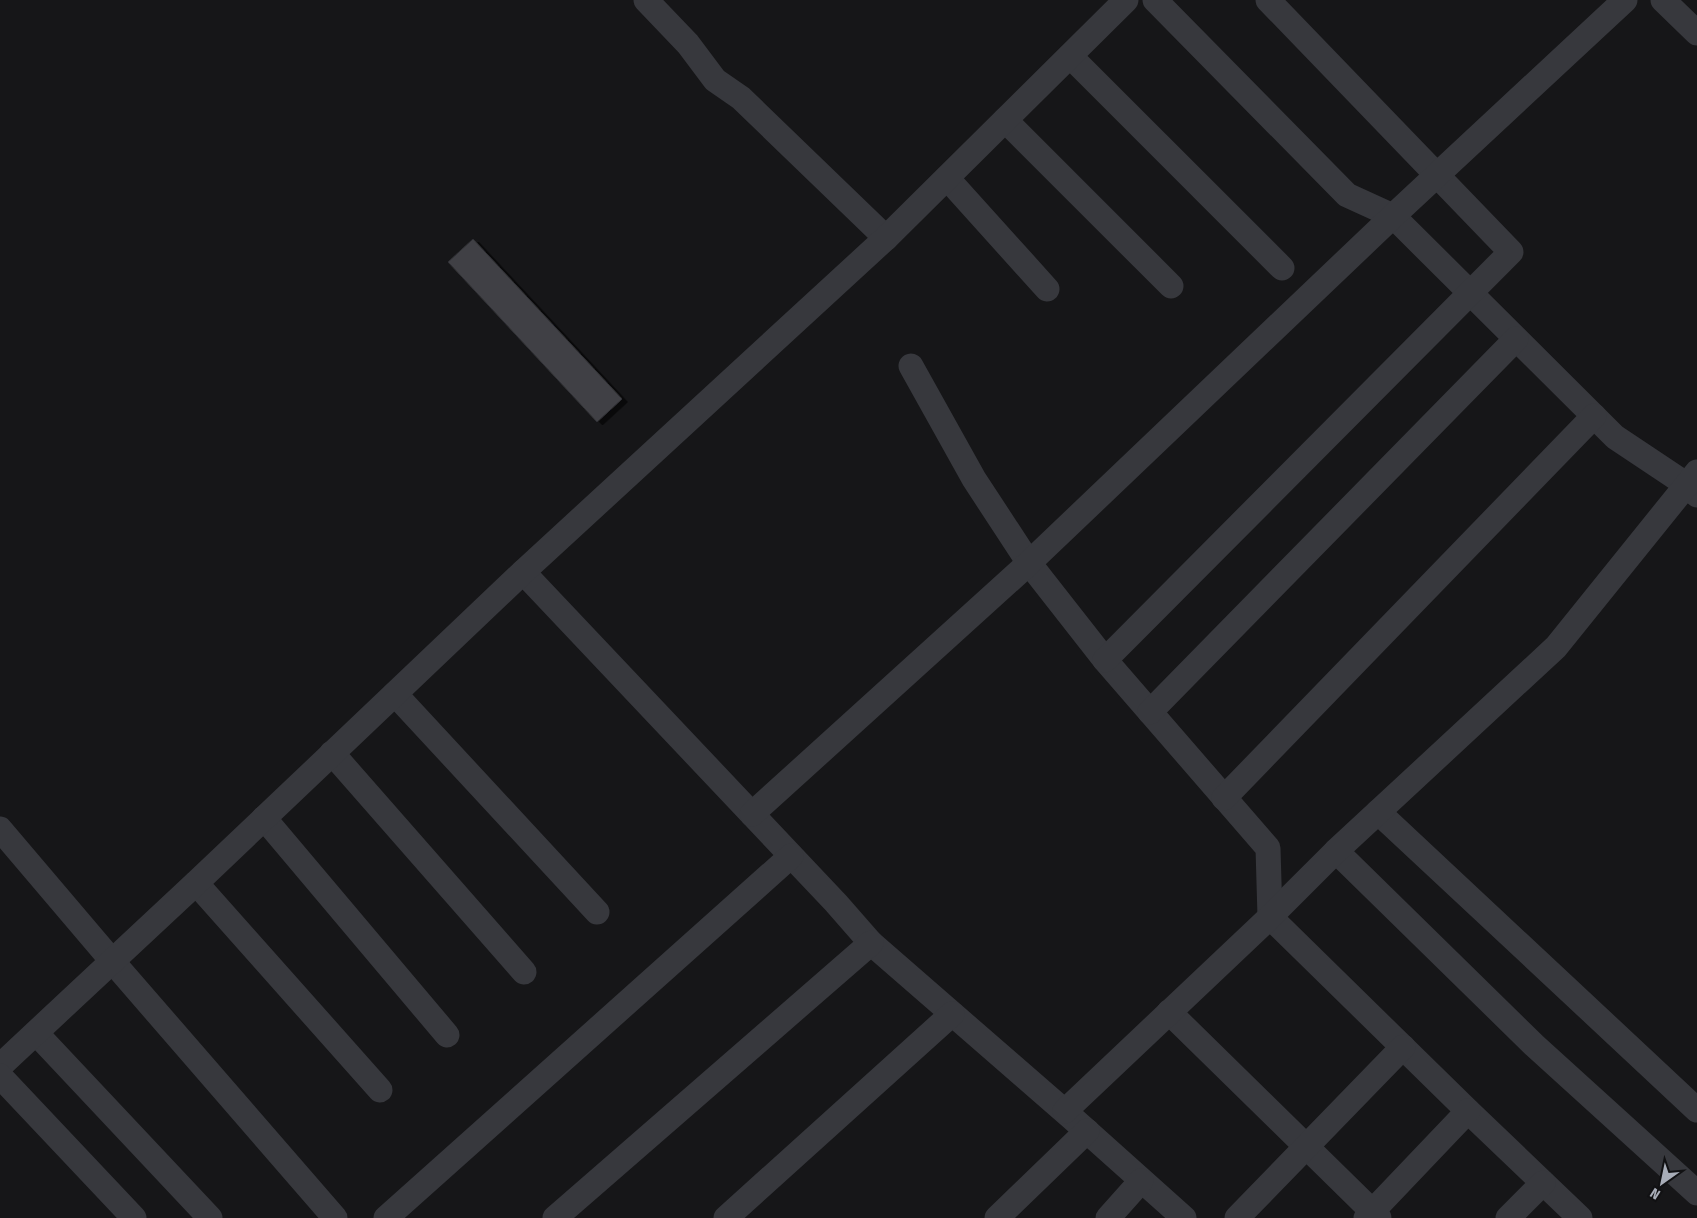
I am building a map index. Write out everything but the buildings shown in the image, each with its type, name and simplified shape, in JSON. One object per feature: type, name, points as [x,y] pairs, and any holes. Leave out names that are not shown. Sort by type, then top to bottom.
[{"type":"street","points":[[646,0],[688,44],[715,80],[741,98],[886,238]]},
{"type":"street","points":[[0,1066],[196,883],[523,572],[886,238],[1126,0]]},
{"type":"street","points":[[1065,1111],[1270,917],[1336,851],[1556,647],[1694,484],[1615,436],[1393,216],[1347,195],[1155,0]]},
{"type":"street","points":[[1104,660],[1511,252],[1268,0]]},
{"type":"street","points":[[752,814],[1029,563],[1393,216],[1625,0]]},
{"type":"street","points":[[1664,0],[1697,33]]},
{"type":"street","points":[[1070,56],[1282,268]]},
{"type":"street","points":[[1005,120],[1170,286]]},
{"type":"street","points":[[947,178],[1047,289]]},
{"type":"street","points":[[1150,712],[1516,339]]},
{"type":"street","points":[[911,366],[974,478],[1029,563],[1104,660],[1268,848],[1270,917],[1580,1218]]},
{"type":"street","points":[[1224,798],[1594,416]]},
{"type":"street","points":[[523,572],[871,943],[1065,1111],[1184,1218]]},
{"type":"street","points":[[394,694],[597,912]]},
{"type":"street","points":[[332,753],[524,972]]},
{"type":"street","points":[[1378,812],[1697,1110]]},
{"type":"street","points":[[264,818],[447,1035]]},
{"type":"street","points":[[0,829],[112,962],[335,1218]]},
{"type":"street","points":[[1336,851],[1534,1045],[1697,1193]]},
{"type":"street","points":[[386,1218],[791,856]]},
{"type":"street","points":[[196,883],[380,1090]]},
{"type":"street","points":[[558,1217],[871,943]]},
{"type":"street","points":[[1169,1012],[1373,1216],[1468,1111]]},
{"type":"street","points":[[726,1218],[952,1014]]},
{"type":"street","points":[[36,1033],[210,1218]]},
{"type":"street","points":[[1237,1218],[1403,1047]]},
{"type":"street","points":[[0,1076],[134,1218]]},
{"type":"street","points":[[996,1218],[1087,1131]]},
{"type":"street","points":[[1108,1218],[1141,1181]]},
{"type":"street","points":[[1508,1218],[1543,1183]]}]
